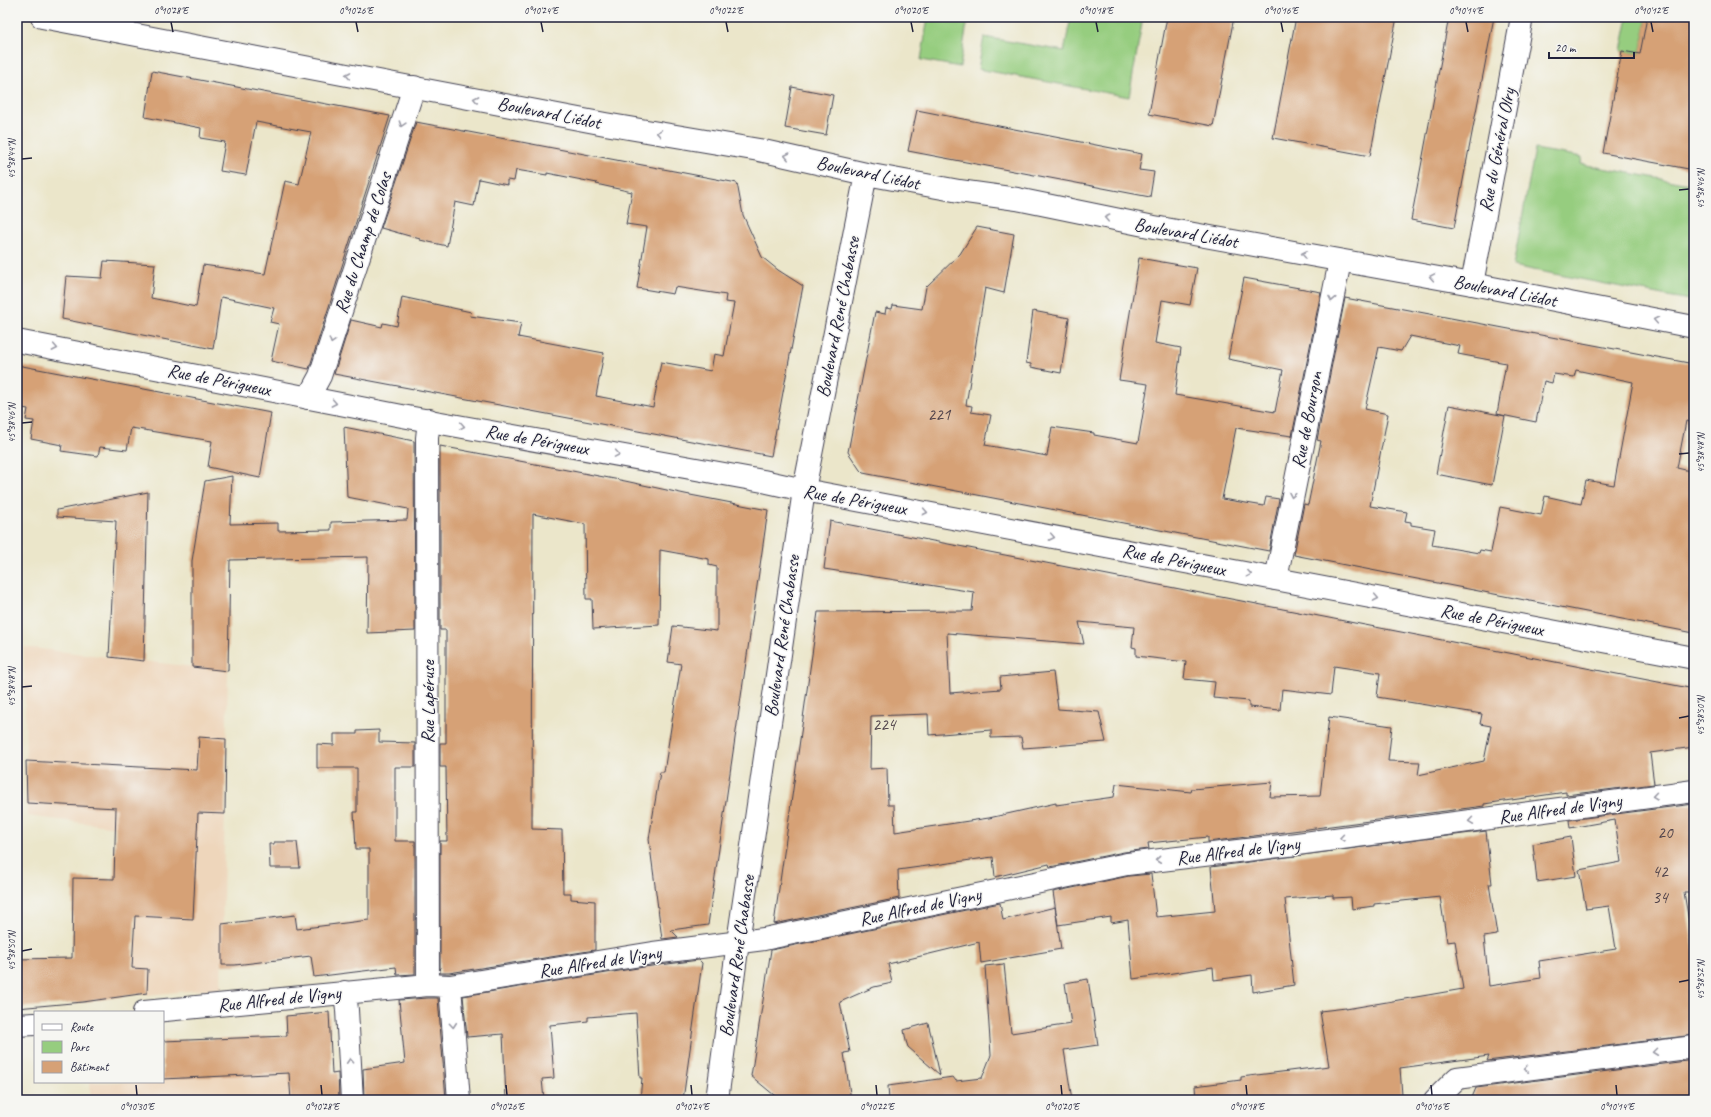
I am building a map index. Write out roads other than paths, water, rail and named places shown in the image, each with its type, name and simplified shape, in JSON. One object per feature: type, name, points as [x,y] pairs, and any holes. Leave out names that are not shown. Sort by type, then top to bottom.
[{"type":"main road","name":"Boulevard Liédot","points":[[42,17],[606,124],[759,150],[866,174],[959,191],[1017,199],[1149,226],[1472,284],[1694,327]]},
{"type":"main road","name":"Rue du Général Olry","points":[[1472,284],[1522,17]]},
{"type":"main road","name":"Rue du Champ de Colas","points":[[308,398],[320,376],[414,87]]},
{"type":"main road","name":"Boulevard René Chabasse","points":[[717,1100],[738,942],[804,490],[866,174]]},
{"type":"main road","name":"Rue de Bourgon","points":[[1276,579],[1340,261]]},
{"type":"main road","name":"Rue de Périgueux","points":[[17,341],[308,398],[763,481],[1694,658]]},
{"type":"main road","name":"Rue Lapéruse","points":[[428,985],[427,438],[429,420]]},
{"type":"main road","name":"Rue Alfred de Vigny","points":[[154,1011],[345,992],[428,985],[450,986],[653,953],[764,939],[1127,864],[1298,844],[1694,791]]},
{"type":"main road","points":[[450,986],[459,1100]]},
{"type":"main road","points":[[345,992],[348,1010],[352,1100]]},
{"type":"main road","points":[[17,1025],[34,1024]]},
{"type":"main road","points":[[1435,1100],[1457,1078],[1694,1047]]}]
